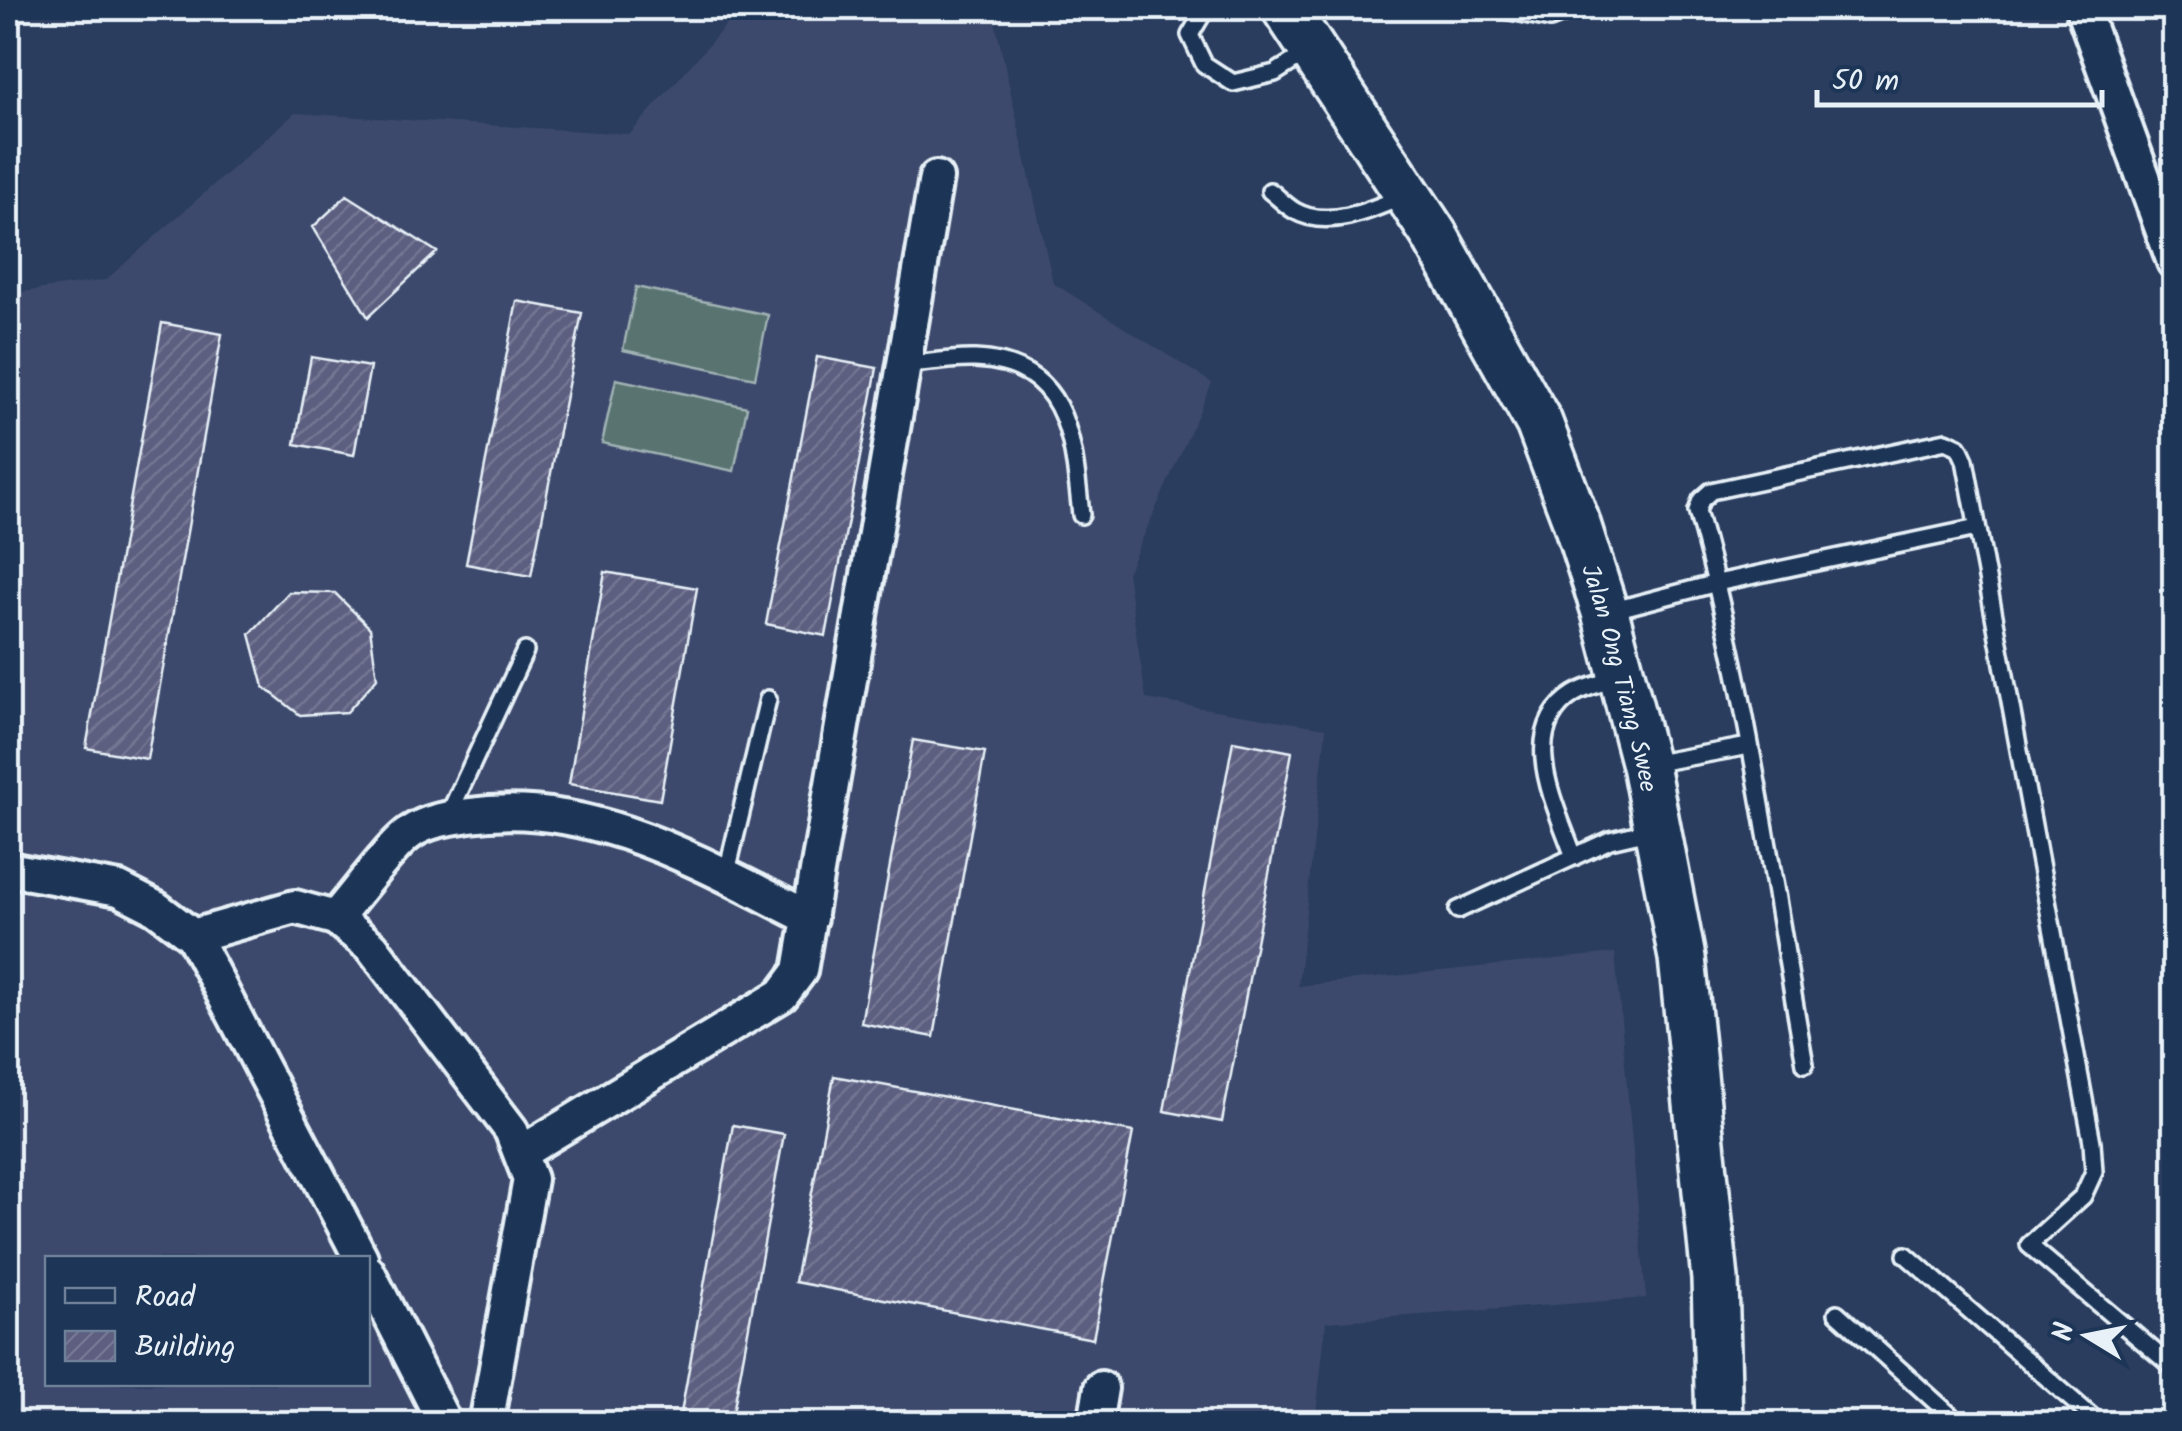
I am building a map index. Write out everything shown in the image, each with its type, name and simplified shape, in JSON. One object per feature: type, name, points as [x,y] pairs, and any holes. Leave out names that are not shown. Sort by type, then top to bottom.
[{"type":"main road","name":"Jalan Ong Tiang Swee","points":[[1286,8],[1488,326],[1539,423],[1576,518],[1605,612],[1645,764],[1676,911],[1715,1279],[1718,1424]]},
{"type":"street","points":[[2082,8],[2174,262]]},
{"type":"street","points":[[522,1152],[782,995],[800,971],[936,178]]},
{"type":"street","points":[[335,918],[408,833],[447,818],[503,810],[589,822],[661,845],[810,918]]},
{"type":"street","points":[[8,869],[119,889],[156,908],[193,936],[360,1256]]},
{"type":"street","points":[[193,936],[295,906],[335,918],[372,947],[511,1130],[530,1179],[486,1424]]},
{"type":"street","points":[[370,1276],[443,1421]]},
{"type":"street","points":[[1096,1424],[1100,1388]]},
{"type":"lane","points":[[1206,8],[1190,35],[1204,64],[1234,84],[1275,73],[1313,49]]},
{"type":"lane","points":[[1494,8],[1550,19],[1578,8]]},
{"type":"lane","points":[[1270,191],[1298,213],[1326,218],[1365,213],[1408,195]]},
{"type":"lane","points":[[904,365],[975,359],[1016,366],[1040,383],[1062,408],[1072,439],[1080,515]]},
{"type":"lane","points":[[1805,1064],[1750,746],[1698,511],[1701,500],[1711,491],[1946,441],[1958,448],[1965,460],[2092,1142],[2094,1172],[2083,1196],[2029,1245],[2174,1368]]},
{"type":"lane","points":[[1605,612],[1717,583],[1977,528]]},
{"type":"lane","points":[[447,818],[525,650]]},
{"type":"lane","points":[[1574,858],[1544,767],[1543,731],[1554,712],[1575,693],[1622,677]]},
{"type":"lane","points":[[726,876],[768,699]]},
{"type":"lane","points":[[1645,764],[1750,746]]},
{"type":"lane","points":[[1458,910],[1610,840],[1657,829]]},
{"type":"lane","points":[[1906,1255],[2100,1424]]},
{"type":"lane","points":[[1837,1313],[1960,1424]]},
{"type":"shaded area","points":[[741,8],[992,8],[1053,283],[1212,383],[1127,573],[1146,699],[1326,728],[1298,986],[1615,953],[1646,1298],[1326,1322],[1315,1423],[8,1423],[8,294],[106,280],[295,113],[630,134]]},
{"type":"green space","points":[[636,287],[768,315],[755,378],[623,350]]},
{"type":"green space","points":[[616,379],[747,407],[734,471],[602,443]]},
{"type":"building","points":[[347,195],[437,252],[368,317],[313,227]]},
{"type":"building","points":[[517,301],[582,313],[531,576],[466,564]]},
{"type":"building","points":[[162,323],[222,334],[147,759],[86,748]]},
{"type":"building","points":[[311,357],[370,367],[354,455],[295,444]]},
{"type":"building","points":[[817,357],[877,368],[826,636],[766,624]]},
{"type":"building","points":[[605,572],[697,588],[660,800],[569,784]]},
{"type":"building","points":[[289,592],[335,593],[370,628],[377,678],[347,712],[300,715],[264,687],[250,634]]},
{"type":"building","points":[[913,740],[985,752],[934,1037],[861,1023]]},
{"type":"building","points":[[1233,741],[1292,752],[1222,1122],[1164,1111]]},
{"type":"building","points":[[834,1076],[1133,1132],[1093,1339],[795,1282]]},
{"type":"building","points":[[733,1125],[784,1134],[731,1424],[679,1424]]}]
